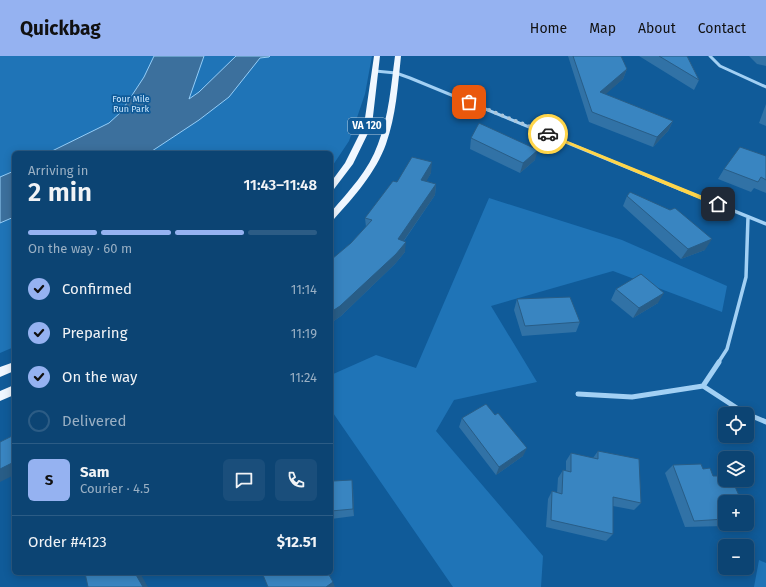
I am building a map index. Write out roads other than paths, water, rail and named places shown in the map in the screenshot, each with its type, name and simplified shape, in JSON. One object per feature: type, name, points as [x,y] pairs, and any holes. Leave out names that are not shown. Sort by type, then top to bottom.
[{"type":"main road","name":"VA 120","points":[[333,184],[348,164],[368,125],[377,56]]},
{"type":"main road","name":"VA 120","points":[[333,214],[372,164],[382,145],[388,124],[398,56]]},
{"type":"main road","points":[[0,372],[12,367]]},
{"type":"main road","points":[[0,396],[12,391]]},
{"type":"street","points":[[710,56],[720,66],[766,87]]},
{"type":"street","points":[[375,71],[396,73],[766,224]]},
{"type":"street","points":[[703,386],[727,349],[746,277],[748,217]]},
{"type":"street","points":[[578,394],[632,397],[703,386],[735,407]]},
{"type":"street","points":[[754,417],[766,422]]},
{"type":"park label","name":"Four Mile Run Park","points":[[131,104]]}]
